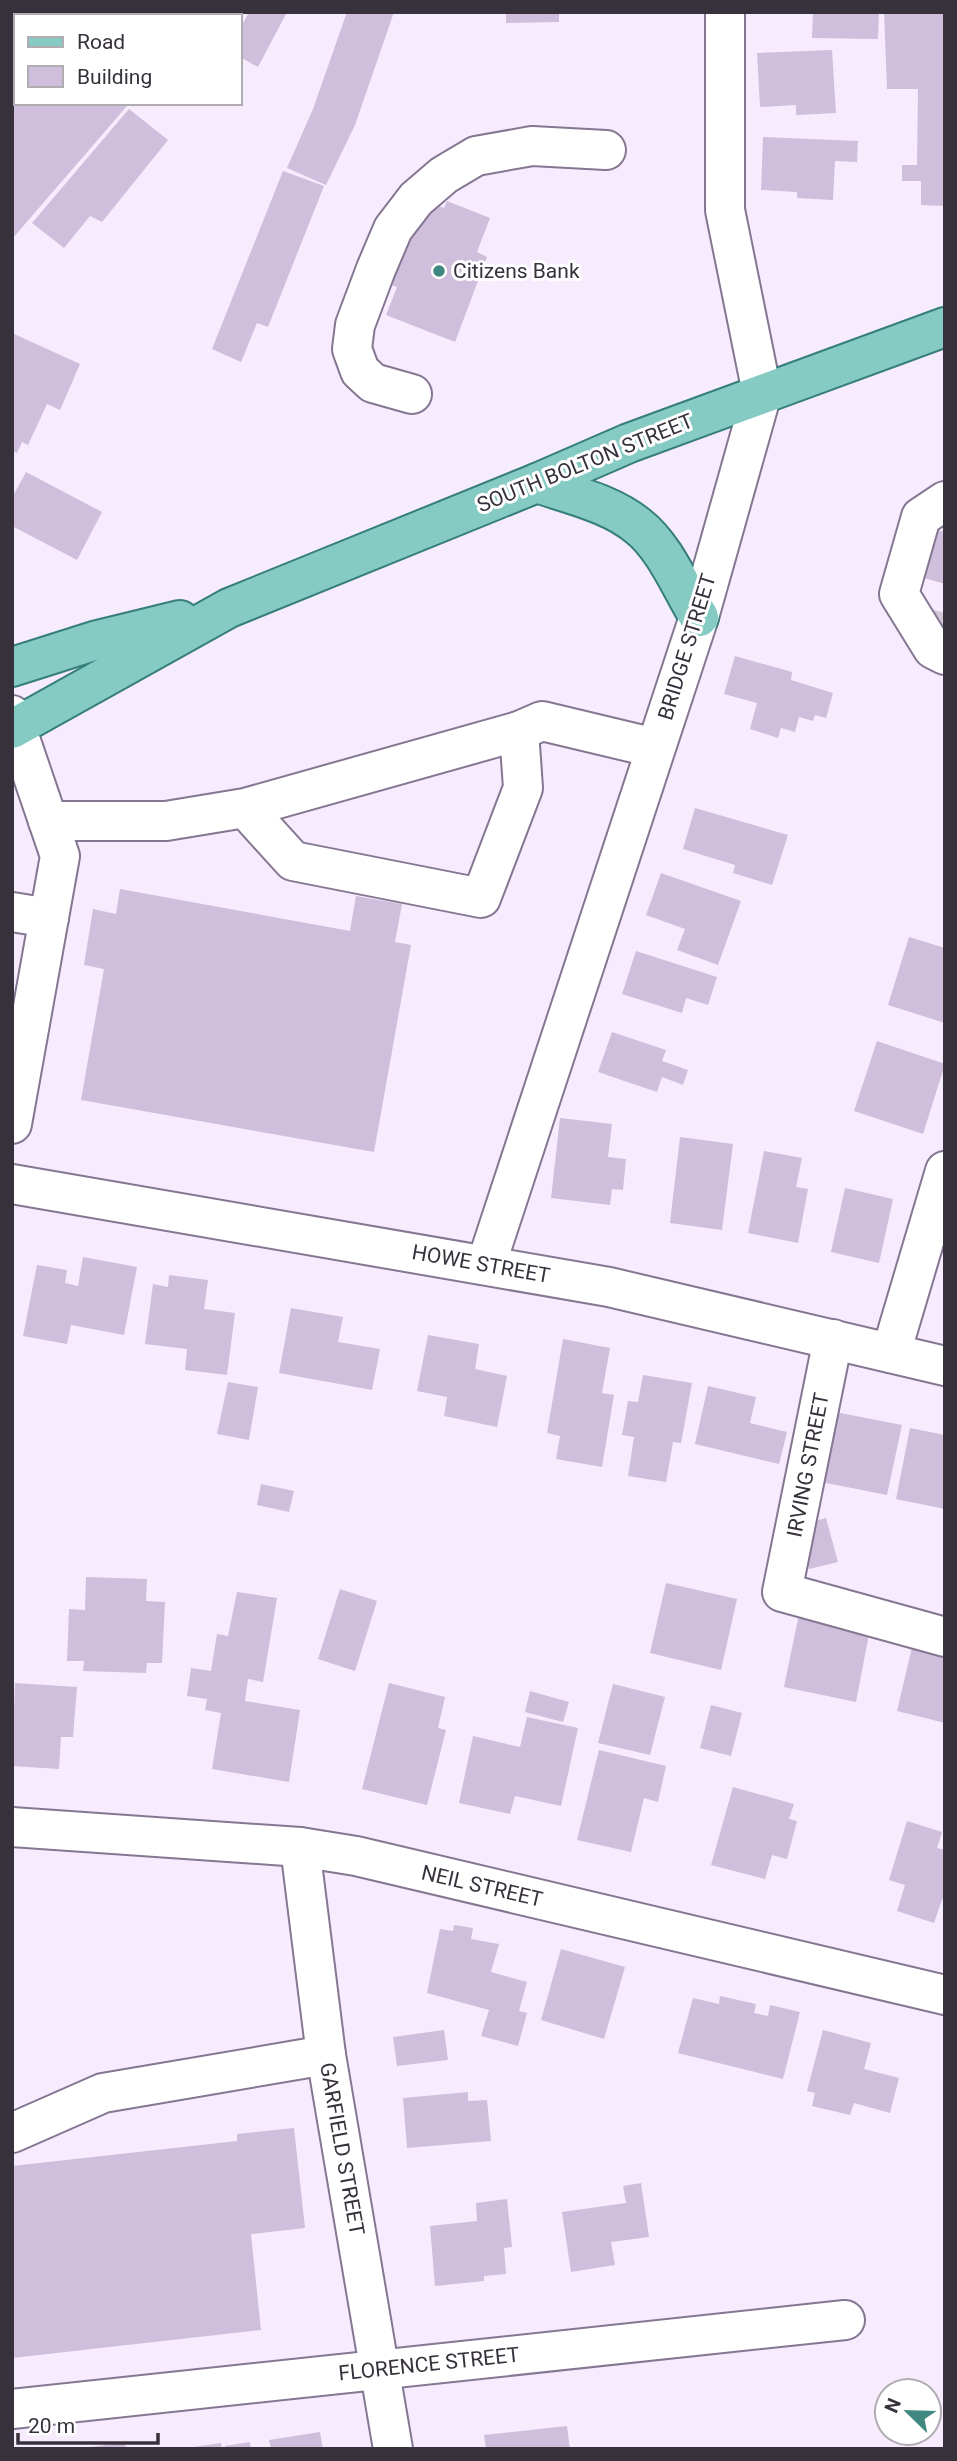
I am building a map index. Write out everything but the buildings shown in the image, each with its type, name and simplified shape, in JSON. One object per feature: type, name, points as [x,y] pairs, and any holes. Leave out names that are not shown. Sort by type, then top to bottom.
[{"type":"main road","name":"SOUTH BOLTON STREET","points":[[14,724],[229,608],[629,443],[945,327]]},
{"type":"main road","points":[[537,483],[609,508],[639,526],[657,547],[699,617]]},
{"type":"main road","name":"SOUTH BOLTON STREET","points":[[12,667],[94,641],[229,608]]},
{"type":"street","name":"BRIDGE STREET","points":[[486,1265],[699,617],[762,393],[725,210],[726,12]]},
{"type":"street","points":[[412,394],[373,383],[360,371],[352,349],[355,325],[380,259],[393,229],[416,199],[444,175],[476,156],[532,146],[606,150]]},
{"type":"street","points":[[945,501],[921,517],[899,594],[933,649],[945,655]]},
{"type":"street","points":[[48,821],[166,821],[245,808],[519,731],[542,721],[655,748]]},
{"type":"street","points":[[12,1124],[31,915],[60,856],[14,724]]},
{"type":"street","points":[[245,808],[293,861],[481,898],[523,788],[519,731]]},
{"type":"street","points":[[891,1353],[945,1171]]},
{"type":"street","name":"HOWE STREET","points":[[12,1184],[609,1287],[945,1366]]},
{"type":"street","name":"IRVING STREET","points":[[833,1339],[782,1591],[945,1637]]},
{"type":"street","name":"NEIL STREET","points":[[12,1827],[300,1847],[369,1860],[945,1995]]},
{"type":"street","name":"GARFIELD STREET","points":[[300,1847],[326,2055],[393,2449]]},
{"type":"street","points":[[12,2133],[103,2093],[326,2055]]},
{"type":"street","name":"FLORENCE STREET","points":[[12,2409],[845,2320]]},
{"type":"tunnel","points":[[933,649],[945,603]]},
{"type":"place","name":"Citizens Bank","points":[[439,271]]}]
